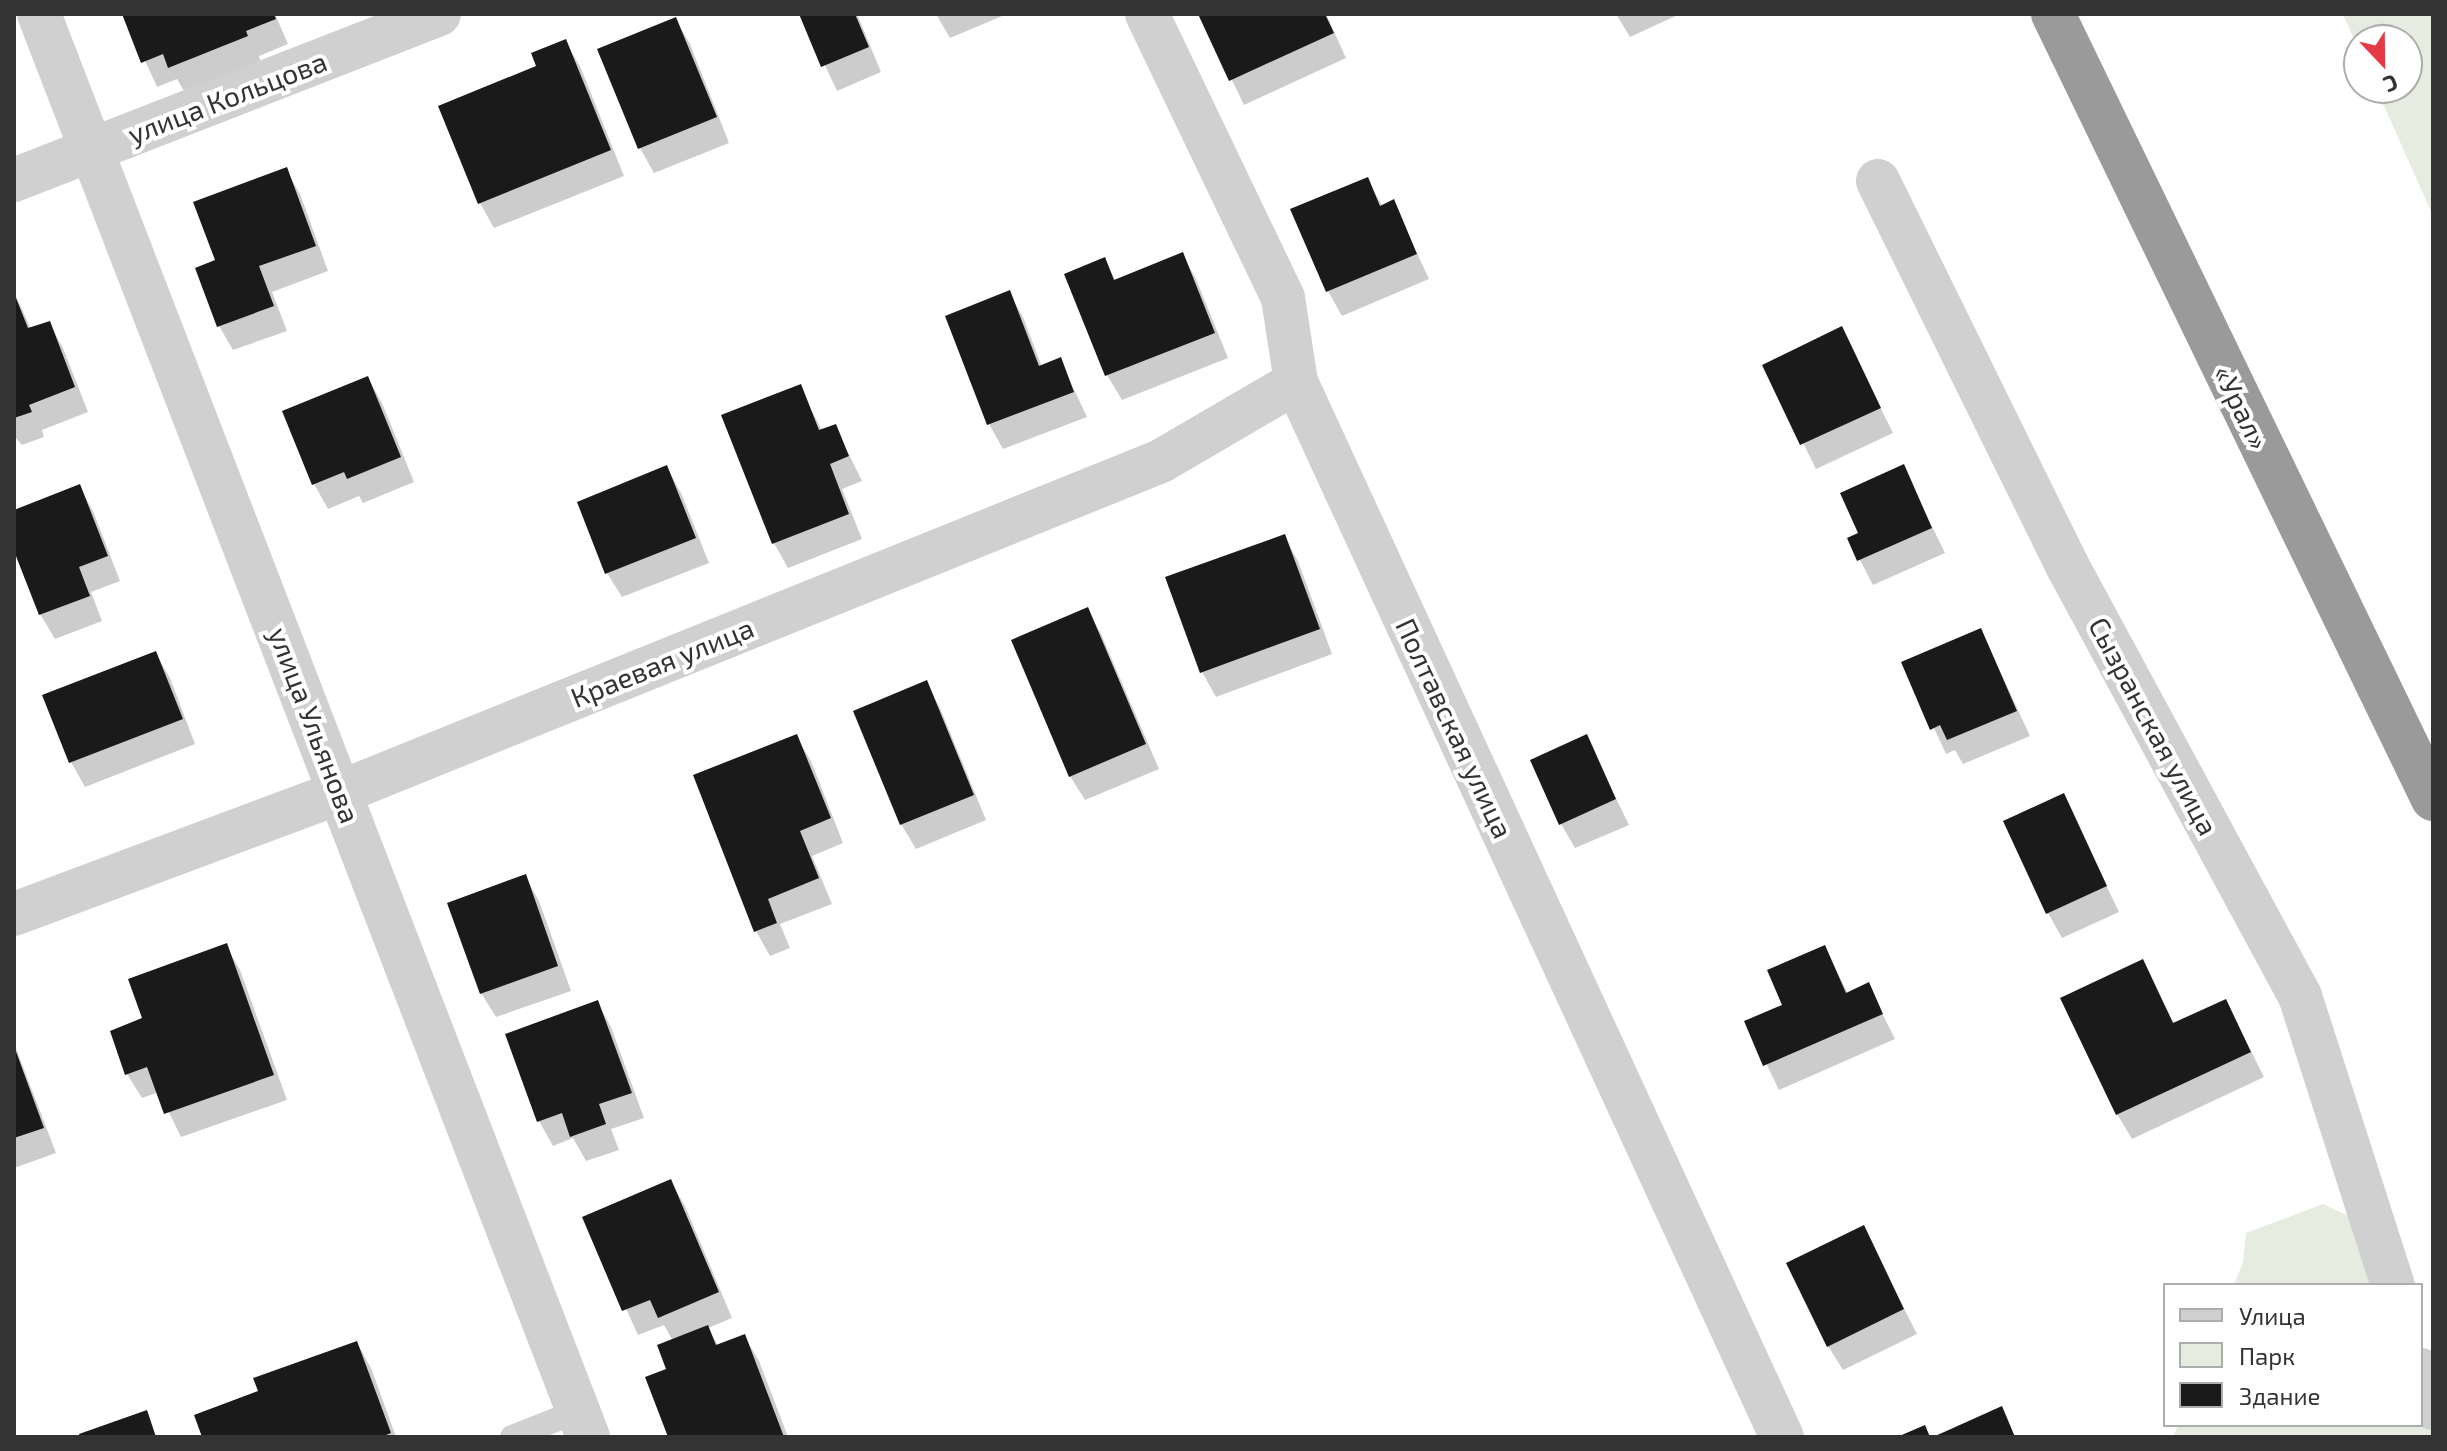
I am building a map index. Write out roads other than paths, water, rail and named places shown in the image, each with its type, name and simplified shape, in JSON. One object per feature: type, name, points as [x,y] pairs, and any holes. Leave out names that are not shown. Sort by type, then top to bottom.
[{"type":"highway","name":"«Урал»","points":[[2053,14],[2433,799]]},
{"type":"street","name":"улица Ульянова","points":[[39,14],[583,1424]]},
{"type":"street","name":"улица Кольцова","points":[[14,180],[439,14]]},
{"type":"street","name":"Полтавская улица","points":[[1147,14],[1283,298],[1296,382],[1782,1437]]},
{"type":"street","name":"Сызранская улица","points":[[1878,181],[2068,567],[2300,996],[2392,1283]]},
{"type":"street","name":"Краевая улица","points":[[14,914],[341,792],[1161,461],[1296,382]]},
{"type":"street","points":[[2423,1376],[2433,1408]]},
{"type":"lane","points":[[512,1437],[583,1424]]}]
